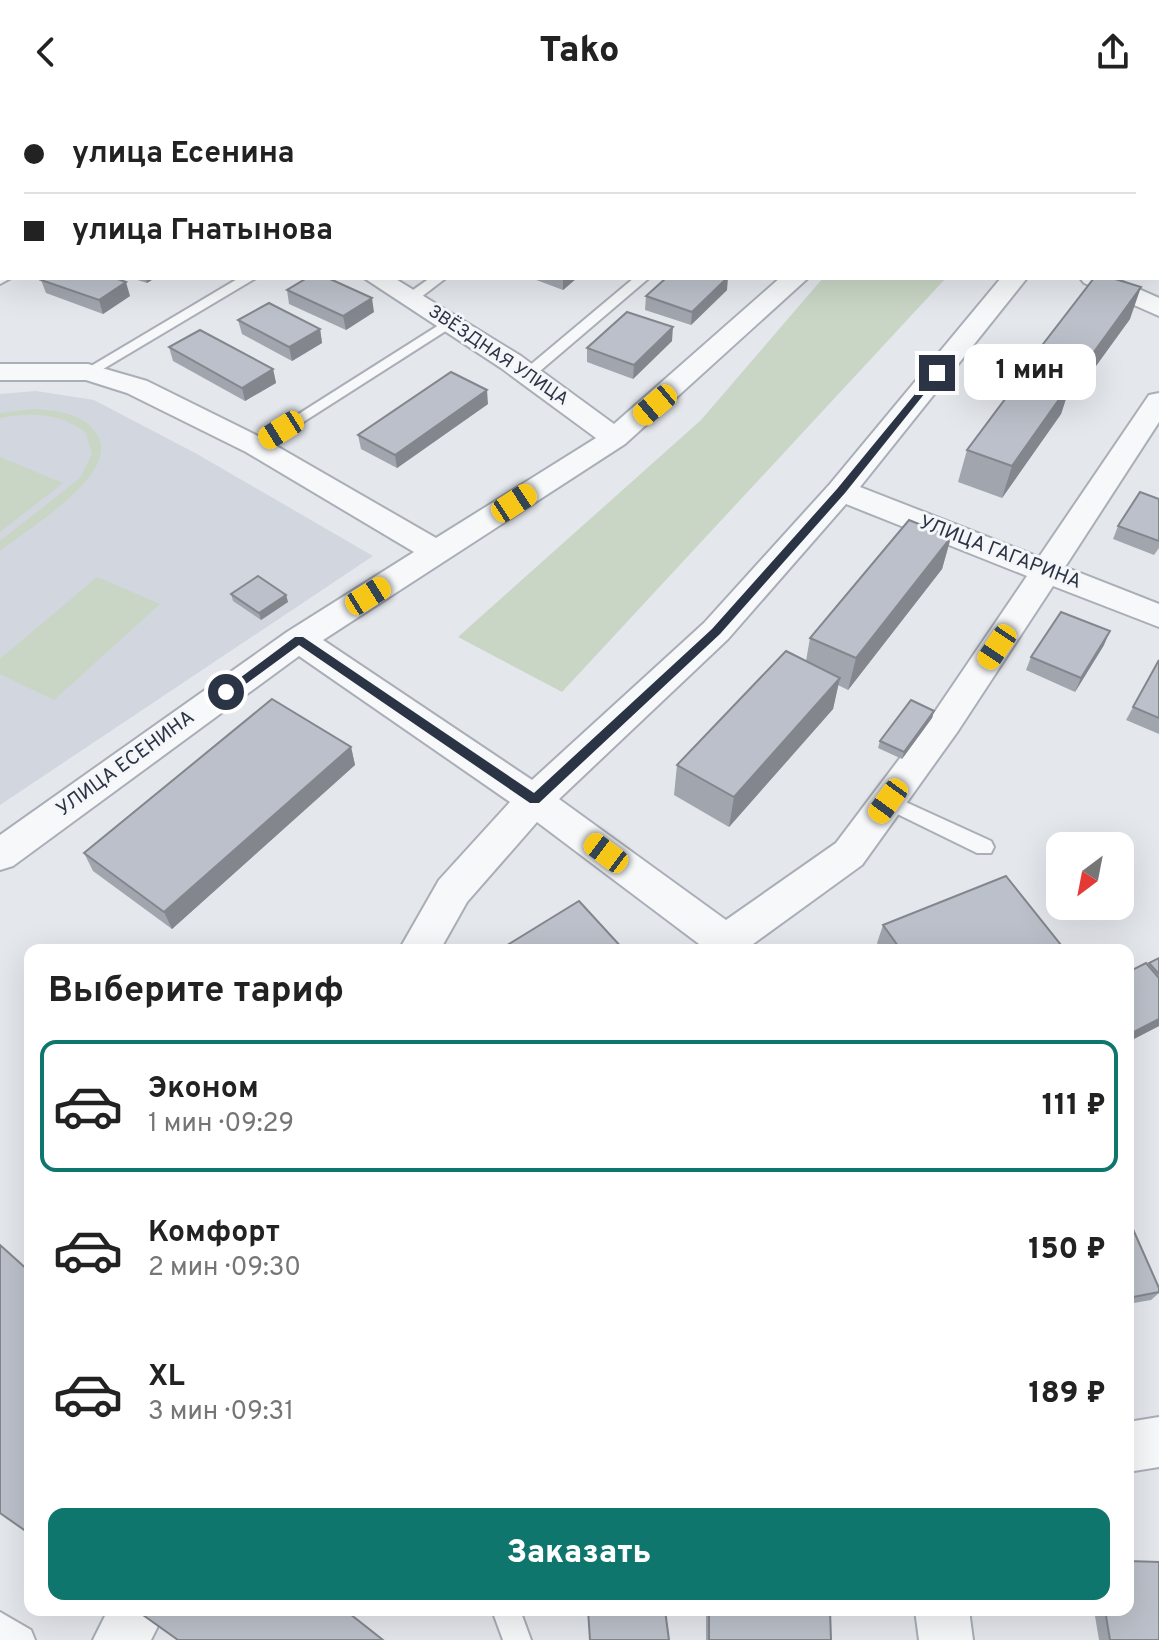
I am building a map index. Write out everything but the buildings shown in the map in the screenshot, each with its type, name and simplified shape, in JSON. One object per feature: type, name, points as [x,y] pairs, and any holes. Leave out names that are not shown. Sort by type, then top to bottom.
[{"type":"street","name":"ЗВЁЗДНАЯ УЛИЦА","points":[[385,280],[528,374],[615,438]]},
{"type":"street","name":"УЛИЦА ЕСЕНИНА","points":[[0,855],[299,640],[615,438],[793,280]]},
{"type":"street","points":[[422,944],[453,891],[534,800],[716,631],[841,491],[1012,280]]},
{"type":"street","points":[[1097,280],[1159,308]]},
{"type":"street","points":[[0,372],[88,372],[137,387],[256,446],[437,552]]},
{"type":"street","points":[[731,944],[849,854],[1048,572],[1159,401]]},
{"type":"street","name":"УЛИЦА ГАГАРИНА","points":[[841,491],[1159,616]]},
{"type":"street","points":[[299,640],[534,800],[725,944]]},
{"type":"street","points":[[1134,1446],[1159,1442]]},
{"type":"street","points":[[120,1640],[135,1616]]},
{"type":"street","points":[[943,1616],[946,1640]]},
{"type":"lane","points":[[88,372],[246,280]]},
{"type":"lane","points":[[411,298],[436,280]]},
{"type":"lane","points":[[528,374],[640,280]]},
{"type":"lane","points":[[256,446],[450,322]]},
{"type":"lane","points":[[888,801],[984,847]]},
{"type":"lane","points":[[508,1616],[517,1640]]},
{"type":"lane","points":[[0,1626],[21,1640]]},
{"type":"shaded area","points":[[36,391],[94,400],[197,454],[373,556],[0,805],[0,394]]},
{"type":"green space","points":[[821,280],[944,280],[562,692],[458,637],[701,420]]},
{"type":"green space","points":[[32,409],[60,412],[86,422],[98,436],[101,451],[96,467],[84,484],[0,551],[0,541],[80,478],[92,454],[86,433],[66,421],[34,415],[0,418],[0,413]]},
{"type":"green space","points":[[0,457],[63,483],[0,532]]},
{"type":"green space","points":[[97,577],[160,604],[54,700],[0,674],[0,659]]},
{"type":"route","points":[[226,692],[299,640],[534,800],[716,631],[841,491],[937,373]]}]
